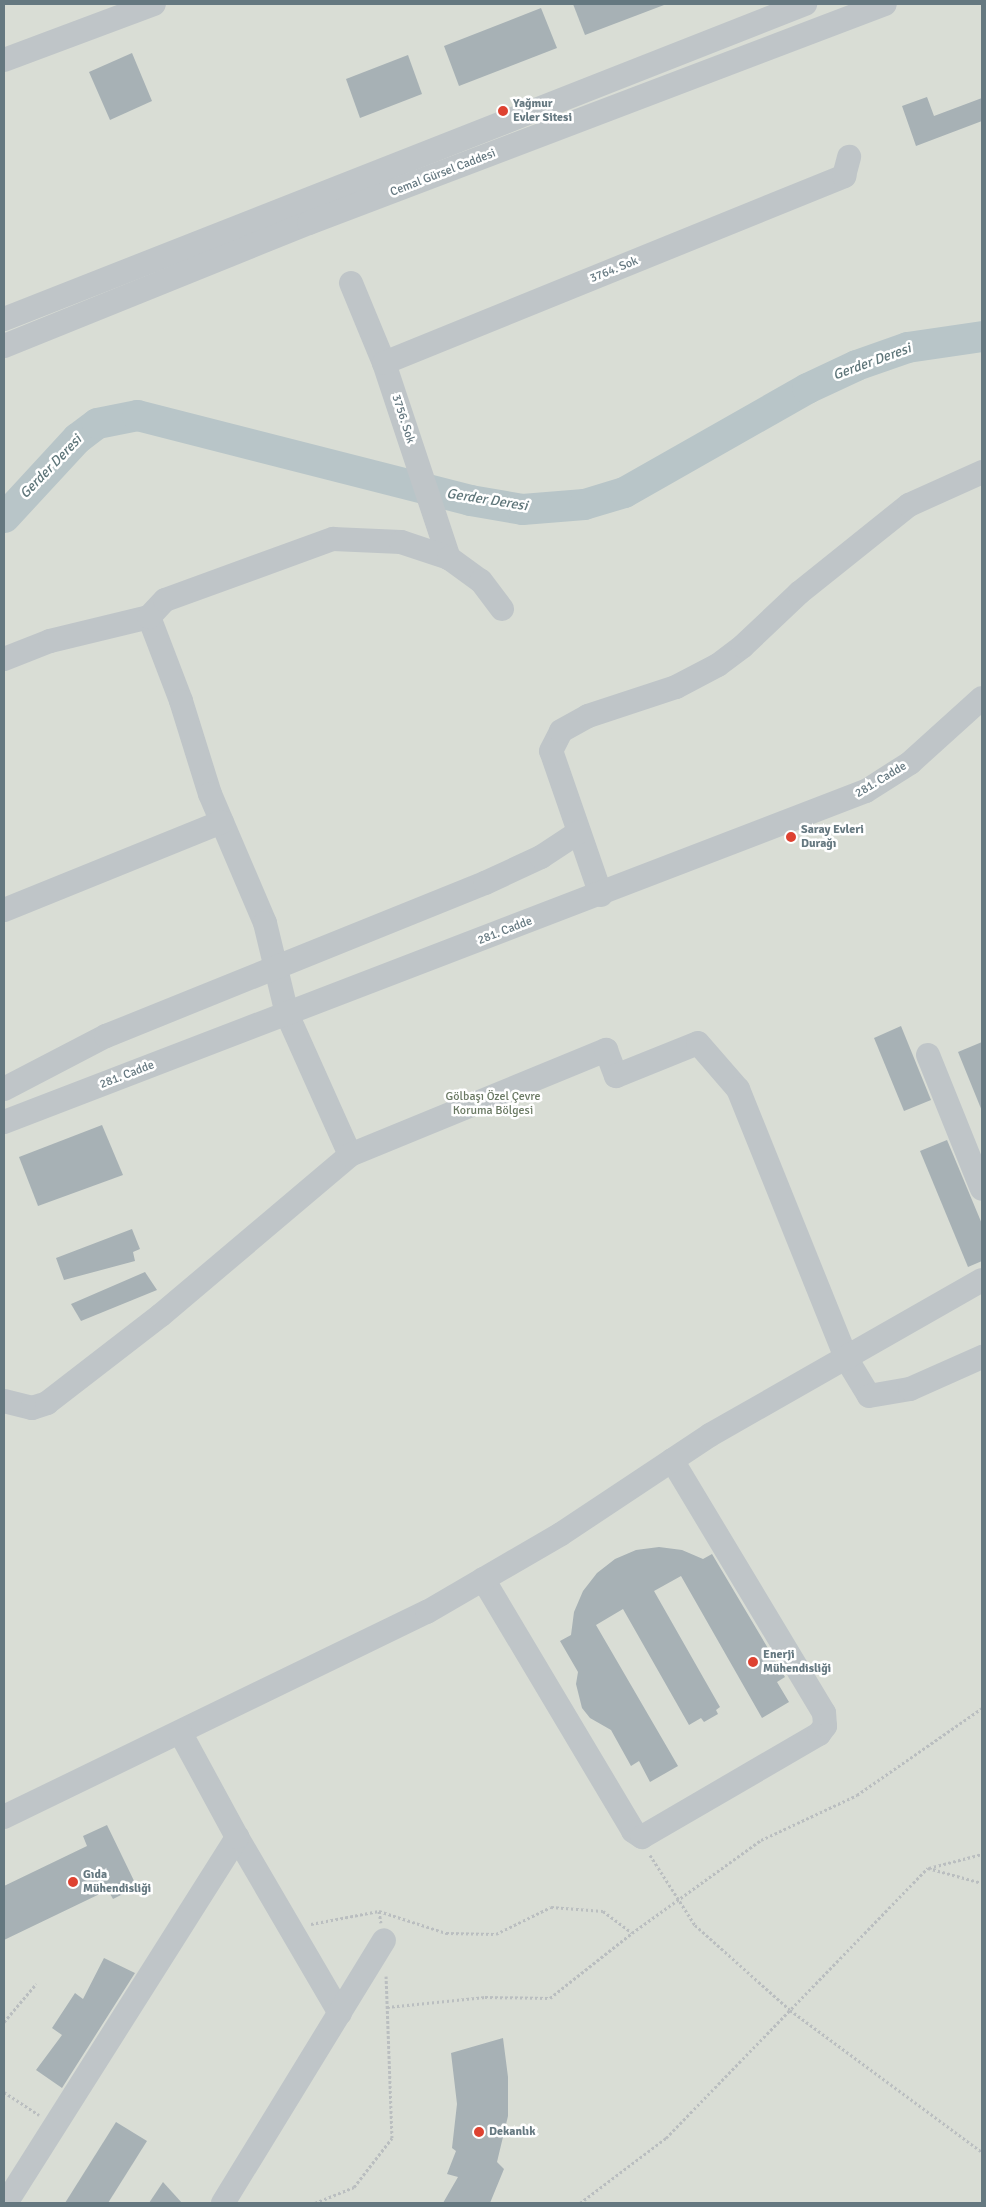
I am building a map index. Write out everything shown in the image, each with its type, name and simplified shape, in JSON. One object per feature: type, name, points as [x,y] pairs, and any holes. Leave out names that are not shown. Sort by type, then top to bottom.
[{"type":"street","points":[[4,60],[154,4]]},
{"type":"street","name":"Cemal Gürsel Caddesi","points":[[4,319],[805,4]]},
{"type":"street","name":"Cemal Gürsel Caddesi","points":[[4,346],[308,223],[885,4]]},
{"type":"street","name":"3764. Sok","points":[[384,363],[846,167]]},
{"type":"street","name":"3756. Sok","points":[[351,283],[384,363],[449,558]]},
{"type":"street","points":[[601,895],[551,751],[561,731],[588,716],[676,687],[718,665],[743,646],[799,593],[909,505],[982,472]]},
{"type":"street","points":[[4,659],[50,641],[149,617],[165,600],[333,539],[401,542],[449,558],[481,581],[502,609]]},
{"type":"street","points":[[149,617],[222,822],[265,923],[287,1014],[350,1154]]},
{"type":"street","name":"281. Cadde","points":[[4,1122],[866,792],[910,763],[982,698]]},
{"type":"street","points":[[4,910],[222,822]]},
{"type":"street","points":[[4,1089],[106,1036],[276,970],[485,883],[541,857],[579,832]]},
{"type":"street","points":[[4,1402],[32,1408],[47,1403],[161,1315],[350,1154],[606,1050],[616,1076],[698,1043],[738,1088],[846,1358],[869,1396],[910,1389],[982,1356]]},
{"type":"street","points":[[928,1056],[982,1189]]},
{"type":"street","points":[[4,1817],[427,1612],[561,1534],[710,1435],[982,1280]]},
{"type":"street","points":[[483,1579],[638,1836],[647,1836],[819,1734],[825,1726],[824,1712],[672,1460]]},
{"type":"street","points":[[180,1732],[237,1837],[340,2012]]},
{"type":"street","points":[[6,2203],[237,1837]]},
{"type":"street","points":[[224,2203],[384,1940]]},
{"type":"path","points":[[387,2007],[485,1997],[550,1998],[632,1933],[761,1840],[857,1795],[982,1708]]},
{"type":"path","points":[[638,1836],[695,1926],[790,2010],[982,2152]]},
{"type":"path","points":[[580,2203],[666,2138],[928,1868],[982,1854]]},
{"type":"path","points":[[928,1868],[982,1883]]},
{"type":"path","points":[[290,1928],[379,1910],[446,1933],[496,1934],[551,1907],[603,1911],[632,1933]]},
{"type":"path","points":[[315,2203],[354,2187],[392,2138],[384,1940],[379,1910]]},
{"type":"path","points":[[4,2022],[36,1984]]},
{"type":"path","points":[[4,2092],[55,2126]]},
{"type":"green space","name":"Gölbaşı Özel Çevre Koruma Bölgesi","points":[[4,4],[982,4],[982,2203],[4,2203]]},
{"type":"building","points":[[573,4],[663,4],[664,5],[585,35]]},
{"type":"building","points":[[541,8],[557,48],[459,86],[444,46]]},
{"type":"building","points":[[132,53],[152,101],[110,120],[89,72]]},
{"type":"building","points":[[408,55],[422,94],[360,118],[346,79]]},
{"type":"building","points":[[927,97],[934,116],[982,98],[982,121],[916,146],[902,106]]},
{"type":"building","points":[[901,1026],[931,1100],[904,1111],[874,1038]]},
{"type":"building","points":[[982,1042],[982,1111],[958,1052]]},
{"type":"building","points":[[102,1125],[123,1175],[38,1206],[19,1157]]},
{"type":"building","points":[[947,1140],[982,1224],[982,1261],[968,1267],[920,1151]]},
{"type":"building","points":[[132,1229],[140,1249],[133,1252],[135,1261],[64,1280],[56,1258]]},
{"type":"building","points":[[145,1272],[157,1290],[81,1321],[71,1304]]},
{"type":"building","name":"Enerji Mühendisliği","points":[[659,1547],[682,1550],[703,1559],[712,1554],[785,1677],[777,1682],[789,1702],[762,1718],[681,1576],[654,1591],[720,1707],[716,1710],[718,1714],[704,1722],[701,1718],[689,1725],[623,1609],[596,1625],[678,1766],[650,1782],[639,1761],[631,1766],[611,1730],[590,1718],[582,1708],[576,1684],[578,1672],[560,1641],[571,1635],[574,1612],[583,1591],[597,1573],[615,1559],[636,1550]]},
{"type":"building","name":"Gıda Mühendisliği","points":[[107,1825],[137,1887],[113,1899],[108,1890],[4,1940],[4,1886],[87,1846],[83,1836]]},
{"type":"building","points":[[104,1958],[135,1973],[62,2088],[36,2070],[62,2035],[52,2028],[75,1993],[83,1999]]},
{"type":"building","name":"Dekanlık","points":[[503,2038],[508,2077],[508,2116],[497,2162],[504,2169],[490,2203],[443,2203],[458,2177],[447,2174],[456,2151],[452,2148],[457,2104],[451,2053]]},
{"type":"building","points":[[116,2122],[147,2141],[108,2203],[65,2203]]},
{"type":"building","points":[[163,2182],[182,2203],[149,2203]]},
{"type":"waterway","name":"Gerder Deresi","points":[[4,517],[77,438],[97,423],[137,415],[470,500],[522,509],[584,504],[624,492],[807,388],[856,365],[907,347],[982,336]]},
{"type":"place","name":"Yağmur Evler Sitesi","points":[[503,111]]},
{"type":"place","name":"Saray Evleri Durağı","points":[[791,837]]},
{"type":"place","name":"Enerji Mühendisliği","points":[[753,1662]]},
{"type":"place","name":"Gıda Mühendisliği","points":[[73,1882]]},
{"type":"place","name":"Dekanlık","points":[[479,2132]]}]
